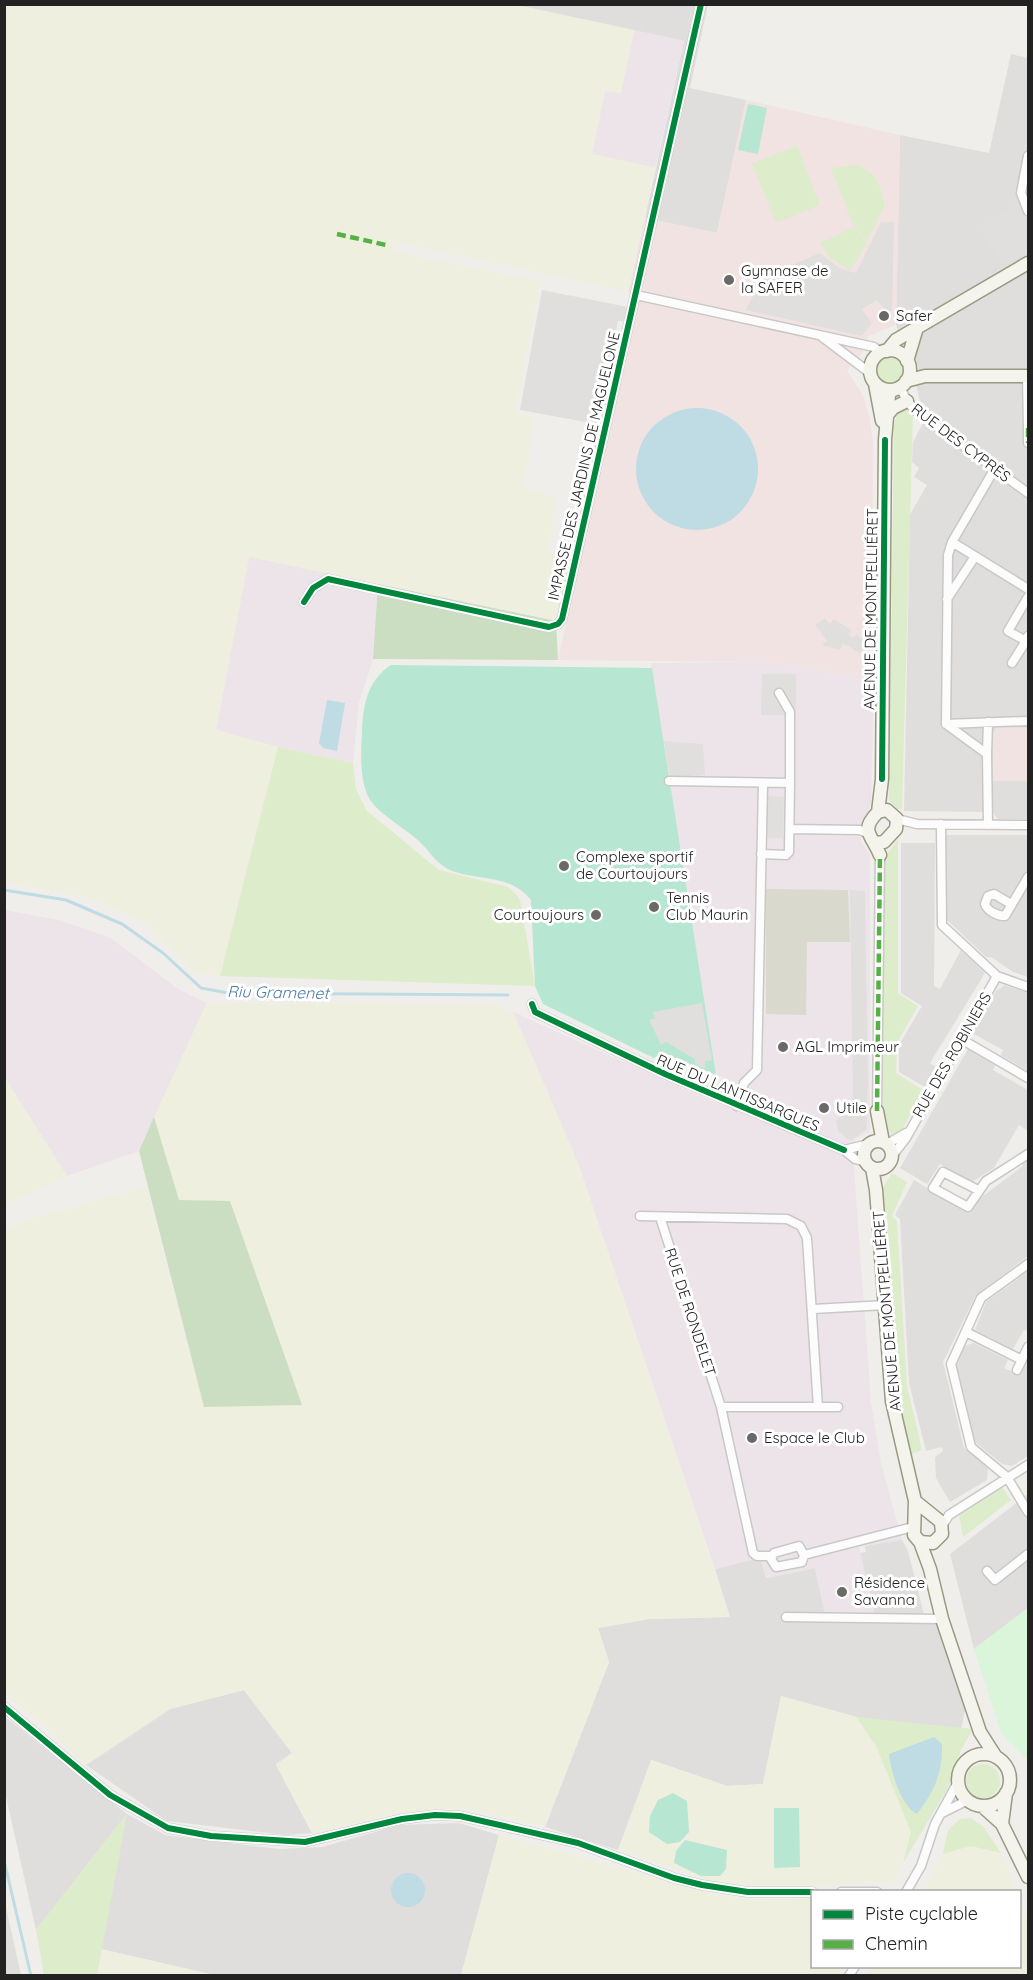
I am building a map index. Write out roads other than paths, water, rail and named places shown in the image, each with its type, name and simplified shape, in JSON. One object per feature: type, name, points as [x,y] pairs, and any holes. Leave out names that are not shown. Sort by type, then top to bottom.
[{"type":"street","points":[[701,4],[636,295],[819,334],[874,347],[884,352],[897,352],[908,364],[925,376]]},
{"type":"street","points":[[1029,156],[1021,193],[1029,211]]},
{"type":"street","points":[[873,379],[874,359],[896,340],[916,331],[1029,262]]},
{"type":"street","name":"IMPASSE DES JARDINS DE MAGUELONE","points":[[304,602],[313,588],[328,579],[549,627],[558,624],[562,619],[636,295]]},
{"type":"street","points":[[899,386],[908,364],[916,331]]},
{"type":"street","points":[[819,334],[883,389],[899,386],[925,376],[1028,376],[1029,443]]},
{"type":"street","name":"AVENUE DE MONTPELLIÉRET","points":[[873,379],[885,440]]},
{"type":"street","name":"AVENUE DE MONTPELLIÉRET","points":[[882,811],[885,440],[887,415],[899,386]]},
{"type":"street","name":"RUE DES CYPRÈS","points":[[899,386],[907,401],[994,470],[1029,493]]},
{"type":"street","points":[[887,415],[893,408],[907,401]]},
{"type":"street","points":[[946,724],[948,555],[952,542],[994,470]]},
{"type":"street","points":[[952,542],[974,558],[1029,589]]},
{"type":"street","points":[[947,599],[974,558]]},
{"type":"street","points":[[1012,663],[1027,638],[1008,631],[1029,597]]},
{"type":"street","points":[[760,854],[786,855],[789,852],[790,712],[779,693]]},
{"type":"street","points":[[988,722],[988,825]]},
{"type":"street","points":[[946,724],[1029,722]]},
{"type":"street","points":[[946,724],[987,754]]},
{"type":"street","points":[[669,781],[790,783]]},
{"type":"street","name":"RUE DU LANTISSARGUES","points":[[737,1106],[744,1083],[757,1070],[763,783]]},
{"type":"street","points":[[873,1166],[889,1164],[881,1146],[877,1111],[880,855],[871,835],[882,811],[897,824]]},
{"type":"street","points":[[790,829],[871,835],[897,824],[1029,825]]},
{"type":"street","points":[[941,824],[942,925],[997,976],[1029,987]]},
{"type":"street","points":[[1011,904],[1029,877]]},
{"type":"street","name":"RUE DES ROBINIERS","points":[[881,1146],[899,1149],[997,976]]},
{"type":"street","name":"RUE DU LANTISSARGUES","points":[[532,1004],[535,1012],[737,1106],[844,1150],[855,1159],[873,1166]]},
{"type":"street","points":[[961,1039],[1029,1078]]},
{"type":"street","points":[[844,1150],[881,1146]]},
{"type":"street","name":"AVENUE DE MONTPELLIÉRET","points":[[881,1146],[865,1150],[873,1166],[876,1190],[892,1401],[915,1501],[916,1532],[930,1569],[942,1619],[980,1732],[996,1757]]},
{"type":"street","points":[[978,1190],[943,1172],[933,1188],[968,1207],[986,1181],[1029,1154]]},
{"type":"street","points":[[640,1216],[787,1219],[801,1226],[807,1238],[818,1407]]},
{"type":"street","name":"RUE DE RONDELET","points":[[660,1217],[721,1407],[753,1552],[757,1556],[772,1556]]},
{"type":"street","points":[[1029,1264],[981,1298],[951,1364],[971,1447],[1007,1477],[1029,1512]]},
{"type":"street","points":[[813,1309],[886,1305]]},
{"type":"street","points":[[966,1332],[1022,1360]]},
{"type":"street","points":[[1017,1370],[1029,1347]]},
{"type":"street","points":[[721,1407],[838,1407]]},
{"type":"street","points":[[916,1532],[922,1516],[939,1518],[1029,1465]]},
{"type":"street","points":[[804,1555],[899,1533],[916,1532],[928,1544],[937,1541],[942,1534],[939,1518],[915,1501]]},
{"type":"street","name":"AVENUE DE MONTPELLIÉRET","points":[[930,1569],[937,1541]]},
{"type":"street","points":[[800,1546],[804,1555],[802,1562],[776,1567],[772,1556],[800,1546]]},
{"type":"street","points":[[987,1571],[995,1580],[1029,1554]]},
{"type":"street","points":[[786,1617],[942,1619]]},
{"type":"street","points":[[4,1707],[110,1795],[168,1828],[211,1836],[305,1842],[402,1819],[435,1815],[460,1816],[578,1843],[702,1886],[748,1892],[811,1892]]},
{"type":"street","points":[[907,1890],[921,1866],[930,1835],[958,1782],[960,1769],[969,1759],[980,1732]]},
{"type":"street","points":[[969,1759],[982,1754],[996,1757],[1008,1773],[1002,1824]]},
{"type":"street","points":[[958,1782],[968,1800],[982,1806],[1002,1824],[1029,1877]]},
{"type":"street","points":[[982,1806],[996,1803],[1006,1793]]},
{"type":"street","points":[[942,1813],[968,1800]]},
{"type":"water","points":[[697,408],[720,412],[740,426],[754,446],[758,469],[754,492],[740,512],[720,526],[697,530],[674,526],[654,512],[640,492],[636,469],[640,446],[654,426],[674,412]]},
{"type":"water","points":[[327,700],[345,703],[337,751],[323,748],[319,743]]},
{"type":"water","points":[[934,1737],[942,1744],[941,1764],[933,1790],[917,1814],[911,1810],[901,1796],[889,1754]]},
{"type":"water","points":[[408,1873],[420,1878],[425,1890],[420,1902],[408,1907],[396,1902],[391,1890],[396,1878]]},
{"type":"waterway","name":"Riu Gramenet","points":[[4,890],[66,900],[122,924],[163,953],[201,988],[228,993],[508,995]]},
{"type":"waterway","points":[[4,1860],[31,1976]]},
{"type":"place","name":"Gymnase de la SAFER","points":[[729,280]]},
{"type":"place","name":"Safer","points":[[884,316]]},
{"type":"place","name":"Complexe sportif de Courtoujours","points":[[564,866]]},
{"type":"place","name":"Tennis Club Maurin","points":[[654,907]]},
{"type":"place","name":"Courtoujours","points":[[596,915]]},
{"type":"place","name":"AGL Imprimeur","points":[[783,1047]]},
{"type":"place","name":"Utile","points":[[824,1108]]},
{"type":"place","name":"Espace le Club","points":[[752,1438]]},
{"type":"place","name":"Résidence Savanna","points":[[842,1592]]}]
